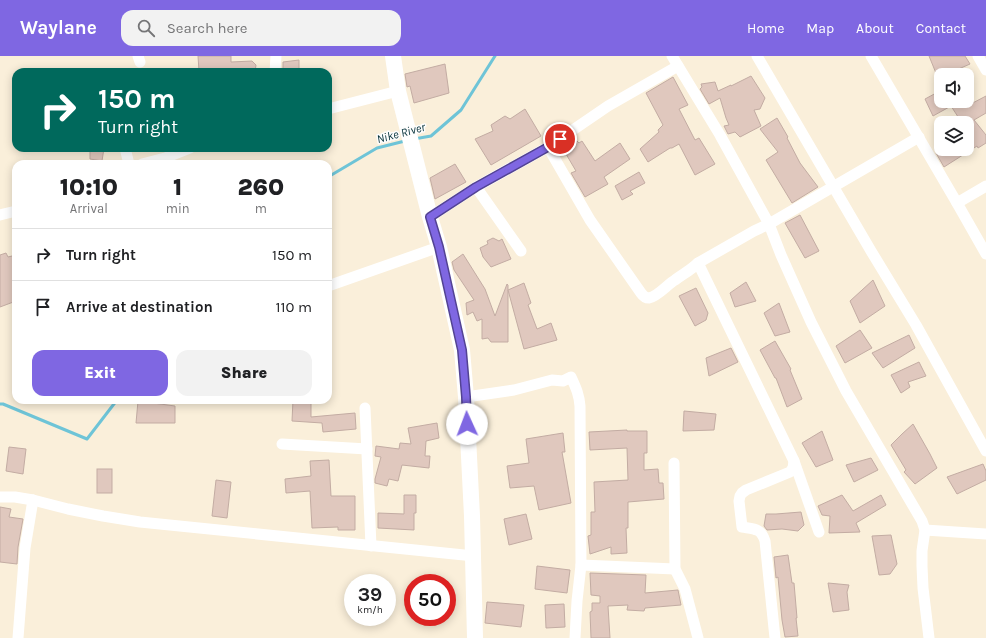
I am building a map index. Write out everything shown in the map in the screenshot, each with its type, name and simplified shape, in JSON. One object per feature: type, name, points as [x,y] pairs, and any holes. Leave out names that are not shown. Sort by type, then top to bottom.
[{"type":"main road","points":[[393,56],[398,91],[439,247],[462,350],[466,397],[474,556],[475,638]]},
{"type":"street","points":[[275,68],[276,56]]},
{"type":"street","points":[[672,56],[720,135],[768,224],[812,322],[846,391],[922,521],[925,530],[922,551],[922,566],[928,638]]},
{"type":"street","points":[[756,56],[916,325],[986,451]]},
{"type":"street","points":[[871,56],[986,254]]},
{"type":"street","points":[[978,56],[986,70]]},
{"type":"street","points":[[430,217],[476,187],[548,147],[608,106],[678,66]]},
{"type":"street","points":[[332,108],[398,91]]},
{"type":"street","points":[[548,147],[590,220],[644,297],[650,298],[692,269],[698,263],[919,137]]},
{"type":"street","points":[[157,160],[180,152]]},
{"type":"street","points":[[957,202],[986,186]]},
{"type":"street","points":[[476,187],[521,251]]},
{"type":"street","points":[[0,215],[12,212]]},
{"type":"street","points":[[332,285],[439,247]]},
{"type":"street","points":[[698,263],[794,462],[819,532]]},
{"type":"street","points":[[466,397],[514,390],[552,380],[562,381],[571,377],[579,395],[580,406],[581,565],[575,638]]},
{"type":"street","points":[[365,408],[371,546]]},
{"type":"street","points":[[282,444],[367,449]]},
{"type":"street","points":[[775,638],[765,541],[763,534],[760,532],[752,528],[742,528],[739,501],[740,496],[746,490],[790,472],[793,468],[794,462]]},
{"type":"street","points":[[674,463],[675,569],[685,589],[698,638]]},
{"type":"street","points":[[0,497],[15,497],[33,500],[68,509],[140,522],[474,556]]},
{"type":"street","points":[[18,638],[25,548],[33,500]]},
{"type":"street","points":[[925,530],[986,534]]},
{"type":"street","points":[[581,565],[675,569]]},
{"type":"building","points":[[198,56],[231,56],[231,62],[252,61],[256,65],[256,68],[199,68]]},
{"type":"building","points":[[929,56],[965,56],[970,64],[961,68],[934,68]]},
{"type":"building","points":[[299,60],[299,68],[283,68],[283,62]]},
{"type":"building","points":[[445,64],[449,93],[414,103],[410,86],[407,87],[405,74]]},
{"type":"building","points":[[751,76],[765,98],[760,109],[754,110],[761,126],[740,137],[735,132],[728,134],[724,126],[729,125],[720,98],[709,104],[700,89],[702,87],[701,84],[715,82],[718,91]]},
{"type":"building","points":[[673,77],[688,105],[679,109],[695,140],[699,138],[715,164],[695,175],[679,144],[648,162],[640,149],[659,132],[658,130],[663,125],[646,93]]},
{"type":"building","points":[[934,94],[934,108],[947,108],[933,116],[925,99]]},
{"type":"building","points":[[986,96],[986,113],[974,120],[974,116],[957,116],[952,108],[974,108],[974,102]]},
{"type":"building","points":[[525,109],[541,136],[491,165],[475,139],[493,131],[491,125],[505,116],[510,119]]},
{"type":"building","points":[[777,118],[800,163],[818,187],[792,203],[766,160],[778,152],[760,129]]},
{"type":"building","points":[[974,120],[986,135],[986,143],[978,148],[977,146],[974,148]]},
{"type":"building","points":[[577,141],[579,143],[582,141],[595,161],[620,143],[630,159],[604,177],[608,184],[585,197],[571,173],[576,171],[566,154],[568,151],[567,147]]},
{"type":"building","points":[[90,152],[103,152],[102,160],[90,159]]},
{"type":"building","points":[[938,156],[961,156],[944,167]]},
{"type":"building","points":[[455,164],[466,182],[435,199],[430,178]]},
{"type":"building","points":[[639,172],[645,183],[630,191],[633,194],[622,200],[615,186]]},
{"type":"building","points":[[800,215],[819,251],[805,258],[785,223]]},
{"type":"building","points":[[493,238],[499,241],[502,239],[511,259],[491,267],[483,257],[480,248],[488,244],[487,241]]},
{"type":"building","points":[[6,253],[8,257],[12,256],[12,302],[0,307],[0,255]]},
{"type":"building","points":[[463,254],[485,289],[495,316],[507,284],[508,285],[508,342],[491,342],[488,338],[482,339],[482,319],[477,321],[473,312],[467,315],[466,303],[474,300],[454,270],[452,262]]},
{"type":"building","points":[[873,280],[885,306],[860,323],[850,301]]},
{"type":"building","points":[[746,282],[756,301],[735,307],[730,293]]},
{"type":"building","points":[[524,283],[531,303],[528,305],[537,329],[551,323],[557,340],[524,349],[508,290]]},
{"type":"building","points":[[696,288],[708,313],[706,320],[695,326],[679,296]]},
{"type":"building","points":[[779,303],[790,332],[775,336],[764,313]]},
{"type":"building","points":[[860,330],[872,348],[845,363],[836,346]]},
{"type":"building","points":[[909,335],[915,348],[883,368],[872,353]]},
{"type":"building","points":[[775,341],[791,369],[790,370],[802,399],[787,407],[776,378],[760,350]]},
{"type":"building","points":[[731,348],[738,362],[709,376],[706,358]]},
{"type":"building","points":[[919,362],[926,376],[908,382],[910,387],[901,393],[891,375]]},
{"type":"building","points":[[138,404],[160,404],[175,406],[175,423],[136,423]]},
{"type":"building","points":[[293,404],[311,404],[311,417],[355,413],[356,429],[323,432],[322,423],[292,421]]},
{"type":"building","points":[[684,411],[716,414],[714,430],[683,431]]},
{"type":"building","points":[[437,423],[439,438],[426,441],[425,456],[430,456],[429,468],[402,465],[398,481],[389,479],[387,486],[375,483],[381,457],[375,456],[376,446],[399,449],[400,443],[411,444],[408,428]]},
{"type":"building","points":[[913,424],[937,468],[915,484],[904,472],[906,470],[891,445]]},
{"type":"building","points":[[627,430],[647,431],[647,453],[644,453],[644,470],[658,469],[659,483],[663,483],[664,499],[628,502],[628,528],[626,528],[627,553],[611,554],[611,547],[590,554],[588,536],[591,535],[591,512],[595,512],[594,482],[628,480],[627,448],[590,450],[589,432]]},
{"type":"building","points":[[822,431],[833,460],[816,467],[802,443]]},
{"type":"building","points":[[563,433],[565,452],[562,452],[571,503],[539,510],[534,486],[510,488],[507,466],[529,463],[526,439]]},
{"type":"building","points":[[9,447],[26,449],[23,474],[6,471]]},
{"type":"building","points":[[871,458],[878,470],[854,482],[846,465]]},
{"type":"building","points":[[329,460],[331,496],[355,496],[355,530],[338,530],[338,527],[312,528],[310,491],[286,493],[285,479],[311,476],[310,461]]},
{"type":"building","points":[[983,464],[986,471],[986,480],[957,494],[947,477]]},
{"type":"building","points":[[97,469],[112,469],[112,493],[97,493]]},
{"type":"building","points":[[216,480],[231,482],[227,518],[212,516]]},
{"type":"building","points":[[404,495],[416,495],[414,530],[378,528],[378,513],[404,514]]},
{"type":"building","points":[[842,495],[853,511],[881,495],[886,505],[856,523],[860,532],[829,533],[830,516],[822,515],[818,506]]},
{"type":"building","points":[[0,507],[11,509],[9,517],[23,519],[18,547],[17,564],[0,562]]},
{"type":"building","points":[[801,512],[804,525],[798,531],[782,529],[767,530],[764,526],[766,514]]},
{"type":"building","points":[[526,514],[532,539],[509,545],[504,519]]},
{"type":"building","points":[[891,535],[897,564],[890,574],[879,575],[872,536]]},
{"type":"building","points":[[788,555],[792,583],[794,583],[798,636],[785,637],[778,577],[776,578],[774,557]]},
{"type":"building","points":[[537,566],[570,570],[567,593],[535,589]]},
{"type":"building","points":[[590,573],[646,575],[645,593],[678,590],[681,605],[645,608],[644,611],[627,610],[628,605],[608,606],[610,638],[591,638],[590,612],[592,611],[592,603],[600,603],[600,596],[591,595]]},
{"type":"building","points":[[828,583],[849,585],[847,592],[849,610],[833,612]]},
{"type":"building","points":[[487,602],[524,605],[521,627],[485,623]]},
{"type":"building","points":[[564,604],[565,627],[546,628],[545,605]]},
{"type":"waterway","name":"Nike River","points":[[414,139],[431,136],[461,110],[495,56]]},
{"type":"waterway","name":"Nike River","points":[[332,175],[377,148],[405,141]]},
{"type":"waterway","name":"Nike River","points":[[0,404],[87,439],[114,404]]},
{"type":"route","points":[[467,424],[462,350],[439,247],[430,217],[476,187],[560,139]]}]
